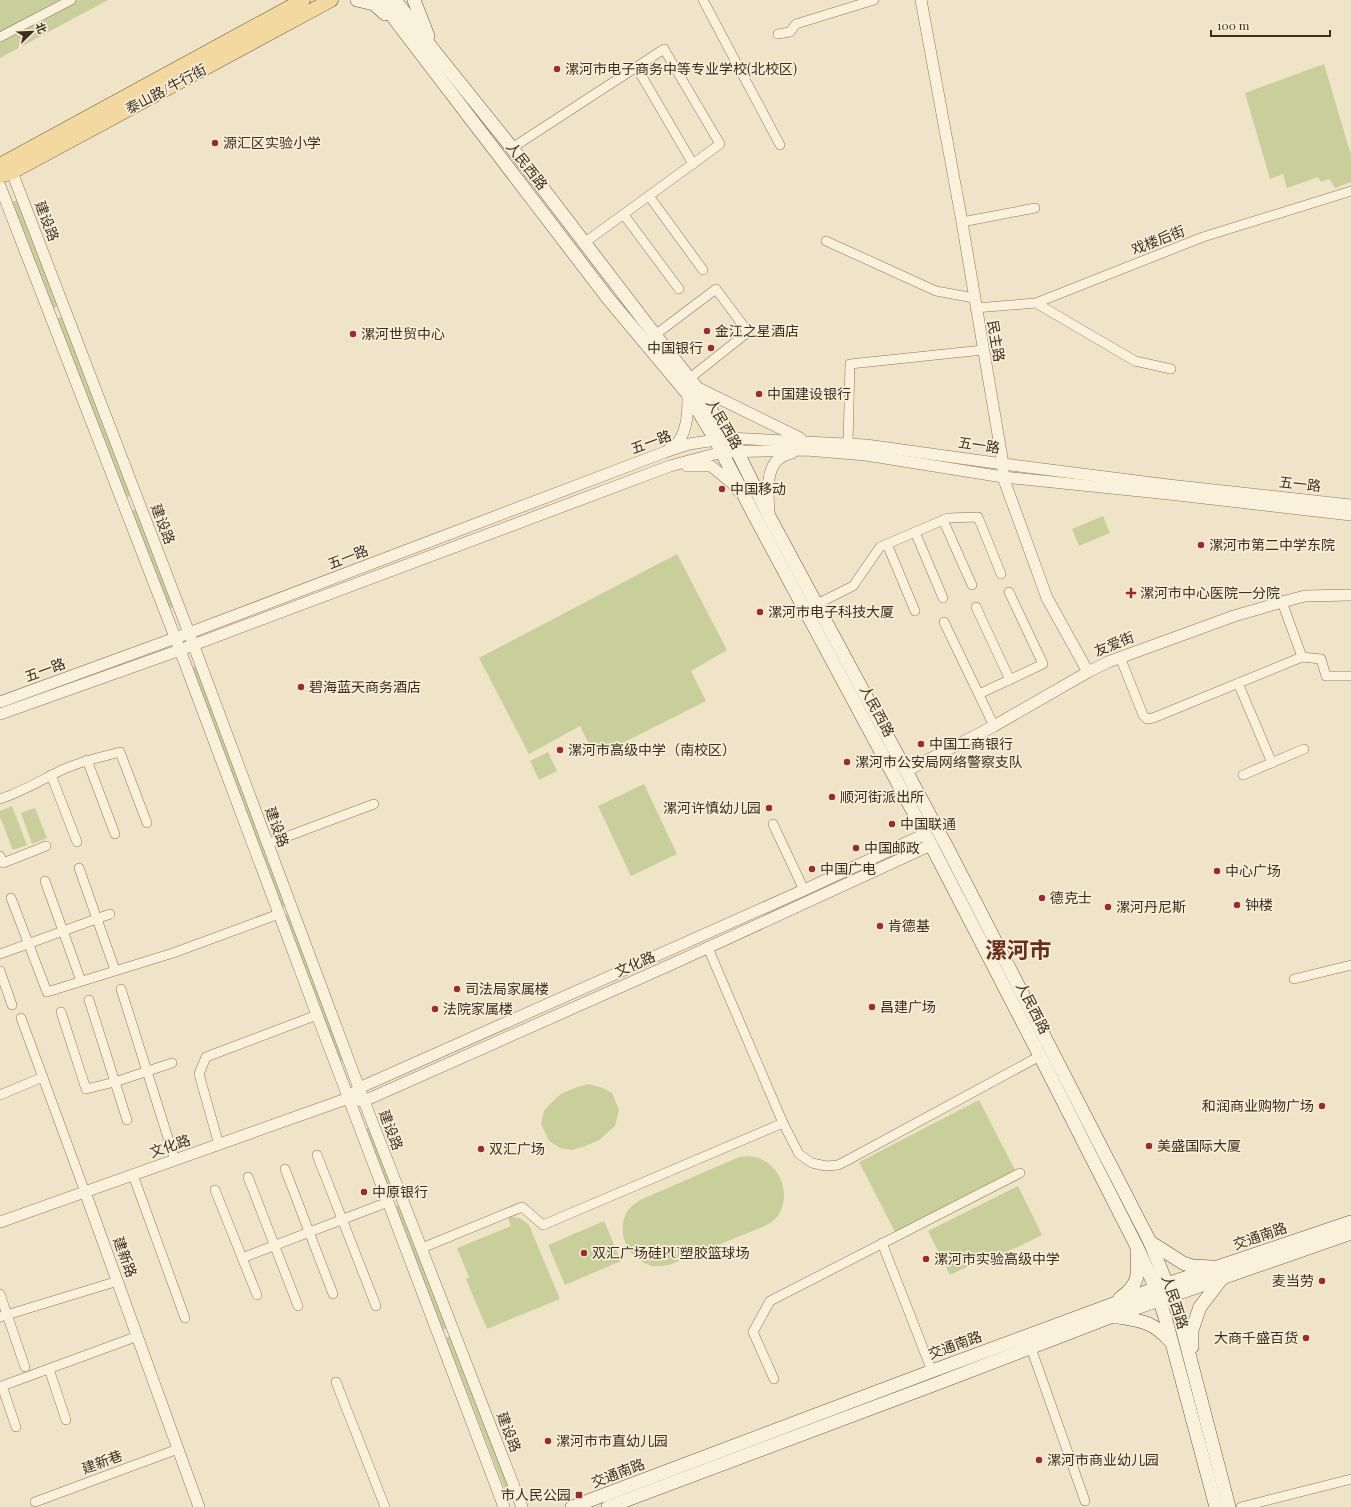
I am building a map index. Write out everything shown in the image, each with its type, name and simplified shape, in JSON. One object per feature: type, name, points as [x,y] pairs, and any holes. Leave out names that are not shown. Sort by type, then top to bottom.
[{"type":"main road","name":"泰山路/牛行街","points":[[3,169],[303,0]]},
{"type":"main road","points":[[357,0],[374,4],[399,26]]},
{"type":"main road","name":"人民西路","points":[[381,0],[399,26],[607,297],[691,386],[715,439],[919,836],[931,846],[1137,1247],[1178,1312],[1229,1507]]},
{"type":"main road","name":"人民西路","points":[[395,0],[512,148],[655,335],[737,451],[769,516],[948,849],[1150,1242],[1164,1292],[1172,1344],[1216,1507]]},
{"type":"main road","points":[[414,0],[435,52]]},
{"type":"main road","name":"泰山路/牛行街","points":[[3,169],[333,1]]},
{"type":"main road","name":"交通南路","points":[[572,1507],[932,1371],[1111,1311],[1221,1272],[1351,1222]]},
{"type":"main road","name":"交通南路","points":[[1221,1272],[1351,1233]]},
{"type":"main road","points":[[1150,1242],[1183,1263],[1221,1272],[1200,1307],[1192,1330],[1193,1371]]},
{"type":"main road","points":[[1137,1247],[1138,1273],[1135,1285],[1111,1311],[1150,1324],[1161,1330],[1172,1344]]},
{"type":"main road","name":"交通南路","points":[[608,1507],[1031,1348],[1111,1311]]},
{"type":"street","points":[[0,36],[71,0]]},
{"type":"street","points":[[703,0],[780,145]]},
{"type":"street","points":[[778,34],[790,32],[796,24],[874,0]]},
{"type":"street","name":"民主路","points":[[921,0],[962,222],[974,303],[1003,464],[1003,477],[1047,598],[1088,672]]},
{"type":"street","points":[[512,148],[664,49],[720,144],[584,243]]},
{"type":"street","points":[[637,68],[693,164]]},
{"type":"street","name":"建设路","points":[[3,169],[65,310],[189,634],[359,1088],[522,1507]]},
{"type":"street","name":"建设路","points":[[0,186],[176,639],[504,1507]]},
{"type":"street","name":"戏楼后街","points":[[826,241],[936,291],[974,303],[1036,303],[1203,237],[1351,191]]},
{"type":"street","points":[[649,196],[703,270]]},
{"type":"street","points":[[962,222],[1035,208]]},
{"type":"street","points":[[624,214],[679,288]]},
{"type":"street","points":[[655,335],[716,290],[748,332],[691,386],[688,414],[679,441],[665,452]]},
{"type":"street","points":[[1036,303],[1135,361],[1171,369]]},
{"type":"street","points":[[50,316],[65,310]]},
{"type":"street","points":[[848,444],[850,364],[983,350]]},
{"type":"street","points":[[691,386],[805,445]]},
{"type":"street","name":"五一路","points":[[0,702],[176,639],[665,452],[689,444],[715,439],[729,438],[805,445],[1003,477],[1351,515]]},
{"type":"street","points":[[769,516],[768,477],[772,467],[778,459],[805,445]]},
{"type":"street","name":"五一路","points":[[0,714],[180,650],[670,466],[722,452],[805,445],[866,445],[1168,485],[1351,505]]},
{"type":"street","points":[[670,466],[711,466],[732,483],[752,511]]},
{"type":"street","points":[[124,506],[138,500]]},
{"type":"street","points":[[817,604],[853,586],[880,547],[948,518],[978,517],[1001,574]]},
{"type":"street","points":[[943,520],[972,585]]},
{"type":"street","points":[[915,532],[943,598]]},
{"type":"street","points":[[887,544],[915,611]]},
{"type":"street","points":[[979,694],[1043,664],[1009,592]]},
{"type":"street","name":"友爱街","points":[[906,771],[994,726],[1088,672],[1120,657],[1234,616],[1282,602],[1305,596],[1351,595]]},
{"type":"street","points":[[1282,602],[1302,657]]},
{"type":"street","points":[[976,607],[1010,680]]},
{"type":"street","points":[[944,622],[994,726]]},
{"type":"street","points":[[1120,657],[1143,715],[1147,719],[1302,657],[1321,659],[1326,676],[1351,676]]},
{"type":"street","points":[[1238,683],[1272,763]]},
{"type":"street","points":[[1243,775],[1304,749]]},
{"type":"street","points":[[0,799],[11,796],[51,775],[87,760],[120,752],[147,824]]},
{"type":"street","points":[[87,760],[115,834]]},
{"type":"street","points":[[51,775],[77,842]]},
{"type":"street","points":[[267,844],[374,804]]},
{"type":"street","points":[[773,824],[804,890]]},
{"type":"street","points":[[918,851],[919,836]]},
{"type":"street","name":"文化路","points":[[0,1222],[349,1098],[359,1088],[804,890],[919,836]]},
{"type":"street","points":[[0,856],[3,863],[46,846]]},
{"type":"street","name":"文化路","points":[[364,1101],[708,948],[931,846]]},
{"type":"street","points":[[79,868],[115,970]]},
{"type":"street","points":[[45,881],[81,981]]},
{"type":"street","points":[[12,898],[47,992],[174,953],[291,909]]},
{"type":"street","points":[[0,954],[110,914]]},
{"type":"street","points":[[708,948],[783,1123],[799,1154],[812,1163],[826,1166],[838,1165],[1040,1056]]},
{"type":"street","points":[[1294,979],[1351,965]]},
{"type":"street","points":[[0,972],[12,1005]]},
{"type":"street","points":[[121,989],[175,1160]]},
{"type":"street","points":[[89,1000],[127,1120]]},
{"type":"street","points":[[61,1012],[86,1089],[115,1082],[172,1064]]},
{"type":"street","points":[[219,1145],[199,1074],[206,1057],[317,1015]]},
{"type":"street","name":"建新路","points":[[21,1018],[199,1507]]},
{"type":"street","points":[[0,1095],[43,1077]]},
{"type":"street","points":[[349,1098],[364,1101]]},
{"type":"street","points":[[422,1248],[522,1207],[543,1225],[783,1123]]},
{"type":"street","points":[[316,1155],[376,1306]]},
{"type":"street","points":[[285,1170],[333,1294]]},
{"type":"street","points":[[774,1379],[753,1332],[770,1301],[1020,1173]]},
{"type":"street","points":[[133,1175],[185,1318]]},
{"type":"street","points":[[248,1177],[298,1306]]},
{"type":"street","points":[[215,1190],[256,1295]]},
{"type":"street","points":[[242,1258],[401,1197]]},
{"type":"street","points":[[882,1243],[932,1371]]},
{"type":"street","points":[[3,1316],[118,1281]]},
{"type":"street","points":[[0,1294],[3,1316],[25,1367]]},
{"type":"street","points":[[439,1336],[454,1330]]},
{"type":"street","points":[[16,1427],[2,1386],[138,1336]]},
{"type":"street","points":[[1031,1348],[1086,1501]]},
{"type":"street","points":[[49,1369],[66,1420]]},
{"type":"street","points":[[336,1382],[385,1507]]},
{"type":"street","name":"建新巷","points":[[35,1502],[178,1449]]},
{"type":"street","points":[[1241,1507],[1351,1479]]},
{"type":"green space","points":[[0,0],[108,0],[0,58]]},
{"type":"green space","points":[[1324,64],[1351,155],[1351,182],[1335,188],[1329,179],[1321,182],[1318,177],[1287,188],[1283,174],[1270,179],[1245,93]]},
{"type":"green space","points":[[17,200],[58,306],[52,309],[12,202]]},
{"type":"green space","points":[[62,316],[131,496],[125,498],[57,319]]},
{"type":"green space","points":[[136,509],[174,607],[168,609],[130,512]]},
{"type":"green space","points":[[1103,516],[1110,533],[1079,546],[1072,529]]},
{"type":"green space","points":[[677,554],[727,650],[691,671],[706,701],[595,757],[580,726],[529,754],[479,658]]},
{"type":"green space","points":[[196,666],[285,906],[280,908],[191,668]]},
{"type":"green space","points":[[548,752],[557,771],[539,780],[530,761]]},
{"type":"green space","points":[[644,784],[677,854],[631,876],[598,806]]},
{"type":"green space","points":[[12,806],[27,845],[13,850],[0,817],[0,811]]},
{"type":"green space","points":[[35,808],[47,838],[32,844],[21,813]]},
{"type":"green space","points":[[289,914],[344,1060],[339,1062],[283,916]]},
{"type":"green space","points":[[589,1084],[603,1088],[612,1093],[619,1110],[615,1126],[599,1140],[583,1147],[571,1150],[560,1148],[549,1141],[541,1124],[544,1111],[561,1094],[577,1087]]},
{"type":"green space","points":[[979,1100],[1015,1170],[895,1232],[859,1162]]},
{"type":"green space","points":[[369,1127],[395,1195],[391,1196],[365,1129]]},
{"type":"green space","points":[[749,1156],[759,1158],[769,1163],[779,1176],[784,1193],[784,1201],[777,1217],[767,1225],[669,1265],[653,1266],[644,1263],[631,1252],[623,1236],[623,1227],[624,1219],[628,1210],[632,1206],[640,1200],[739,1157]]},
{"type":"green space","points":[[1018,1186],[1042,1235],[987,1262],[985,1258],[950,1275],[928,1231]]},
{"type":"green space","points":[[399,1205],[447,1328],[442,1330],[394,1207]]},
{"type":"green space","points":[[512,1217],[520,1218],[529,1225],[560,1299],[487,1329],[466,1279],[469,1277],[457,1248],[511,1226],[508,1219]]},
{"type":"green space","name":"双汇广场硅PU塑胶篮球场","points":[[604,1221],[621,1261],[565,1285],[548,1245]]},
{"type":"green space","points":[[450,1336],[509,1488],[508,1493],[505,1490],[446,1338]]},
{"type":"place","name":"漯河市电子商务中等专业学校(北校区)","points":[[557,69]]},
{"type":"place","name":"源汇区实验小学","points":[[215,143]]},
{"type":"place","name":"金江之星酒店","points":[[707,331]]},
{"type":"place","name":"漯河世贸中心","points":[[353,334]]},
{"type":"place","name":"中国银行","points":[[711,348]]},
{"type":"place","name":"中国建设银行","points":[[759,394]]},
{"type":"place","name":"中国移动","points":[[722,489]]},
{"type":"place","name":"漯河市第二中学东院","points":[[1201,545]]},
{"type":"place","name":"漯河市中心医院一分院","points":[[1131,593]]},
{"type":"place","name":"漯河市电子科技大厦","points":[[760,612]]},
{"type":"place","name":"碧海蓝天商务酒店","points":[[301,687]]},
{"type":"place","name":"中国工商银行","points":[[921,744]]},
{"type":"place","name":"漯河市高级中学（南校区）","points":[[560,750]]},
{"type":"place","name":"漯河市公安局网络警察支队","points":[[847,762]]},
{"type":"place","name":"顺河街派出所","points":[[832,797]]},
{"type":"place","name":"漯河许慎幼儿园","points":[[769,808]]},
{"type":"place","name":"中国联通","points":[[892,824]]},
{"type":"place","name":"中国邮政","points":[[856,848]]},
{"type":"place","name":"中国广电","points":[[812,869]]},
{"type":"place","name":"中心广场","points":[[1217,871]]},
{"type":"place","name":"德克士","points":[[1042,898]]},
{"type":"place","name":"钟楼","points":[[1237,905]]},
{"type":"place","name":"漯河丹尼斯","points":[[1108,907]]},
{"type":"place","name":"肯德基","points":[[880,926]]},
{"type":"place","name":"司法局家属楼","points":[[457,989]]},
{"type":"place","name":"昌建广场","points":[[872,1007]]},
{"type":"place","name":"法院家属楼","points":[[435,1009]]},
{"type":"place","name":"和润商业购物广场","points":[[1322,1106]]},
{"type":"place","name":"美盛国际大厦","points":[[1149,1146]]},
{"type":"place","name":"双汇广场","points":[[481,1149]]},
{"type":"place","name":"中原银行","points":[[364,1192]]},
{"type":"place","name":"双汇广场硅PU塑胶篮球场","points":[[584,1253]]},
{"type":"place","name":"漯河市实验高级中学","points":[[926,1259]]},
{"type":"place","name":"麦当劳","points":[[1322,1281]]},
{"type":"place","name":"大商千盛百货","points":[[1306,1338]]},
{"type":"place","name":"漯河市市直幼儿园","points":[[548,1441]]},
{"type":"place","name":"漯河市商业幼儿园","points":[[1039,1460]]},
{"type":"place","name":"市人民公园","points":[[579,1495]]},
{"type":"district","name":"漯河市","points":[[1018,950]]}]
